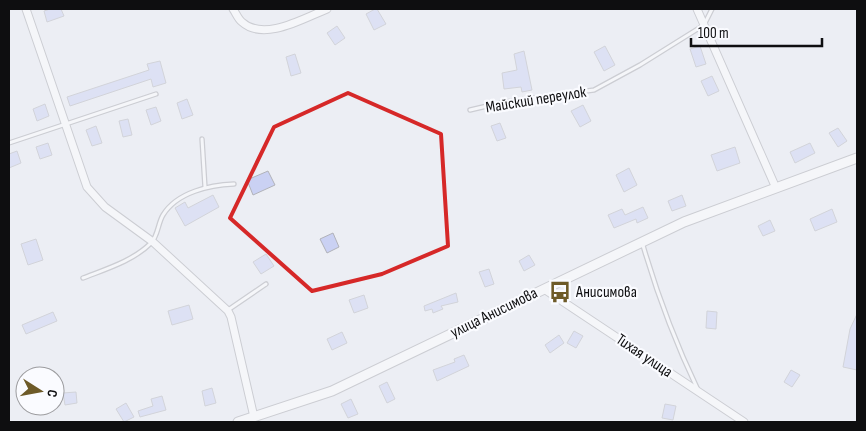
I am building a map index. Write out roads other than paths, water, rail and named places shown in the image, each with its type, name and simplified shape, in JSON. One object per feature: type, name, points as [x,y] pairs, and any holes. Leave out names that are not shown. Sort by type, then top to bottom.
[{"type":"street","points":[[26,9],[87,187],[105,207],[152,242],[228,311],[254,417]]},
{"type":"street","points":[[233,9],[241,22],[260,30],[279,28],[327,9]]},
{"type":"street","points":[[697,9],[776,188]]},
{"type":"street","name":"улица Анисимова","points":[[238,422],[332,391],[684,222],[857,158]]},
{"type":"street","name":"Тихая улица","points":[[544,289],[744,422]]},
{"type":"lane","points":[[704,24],[712,9]]},
{"type":"lane","name":"Майский переулок","points":[[470,110],[504,102],[594,90],[640,65],[704,24]]},
{"type":"lane","points":[[9,143],[156,94]]},
{"type":"lane","points":[[202,138],[205,187]]},
{"type":"lane","points":[[83,278],[134,256],[152,242],[162,216],[171,203],[205,187],[234,184]]},
{"type":"lane","points":[[642,242],[657,295],[700,393]]},
{"type":"lane","points":[[228,311],[266,284]]},
{"type":"place","name":"Анисимова","points":[[560,292]]}]
